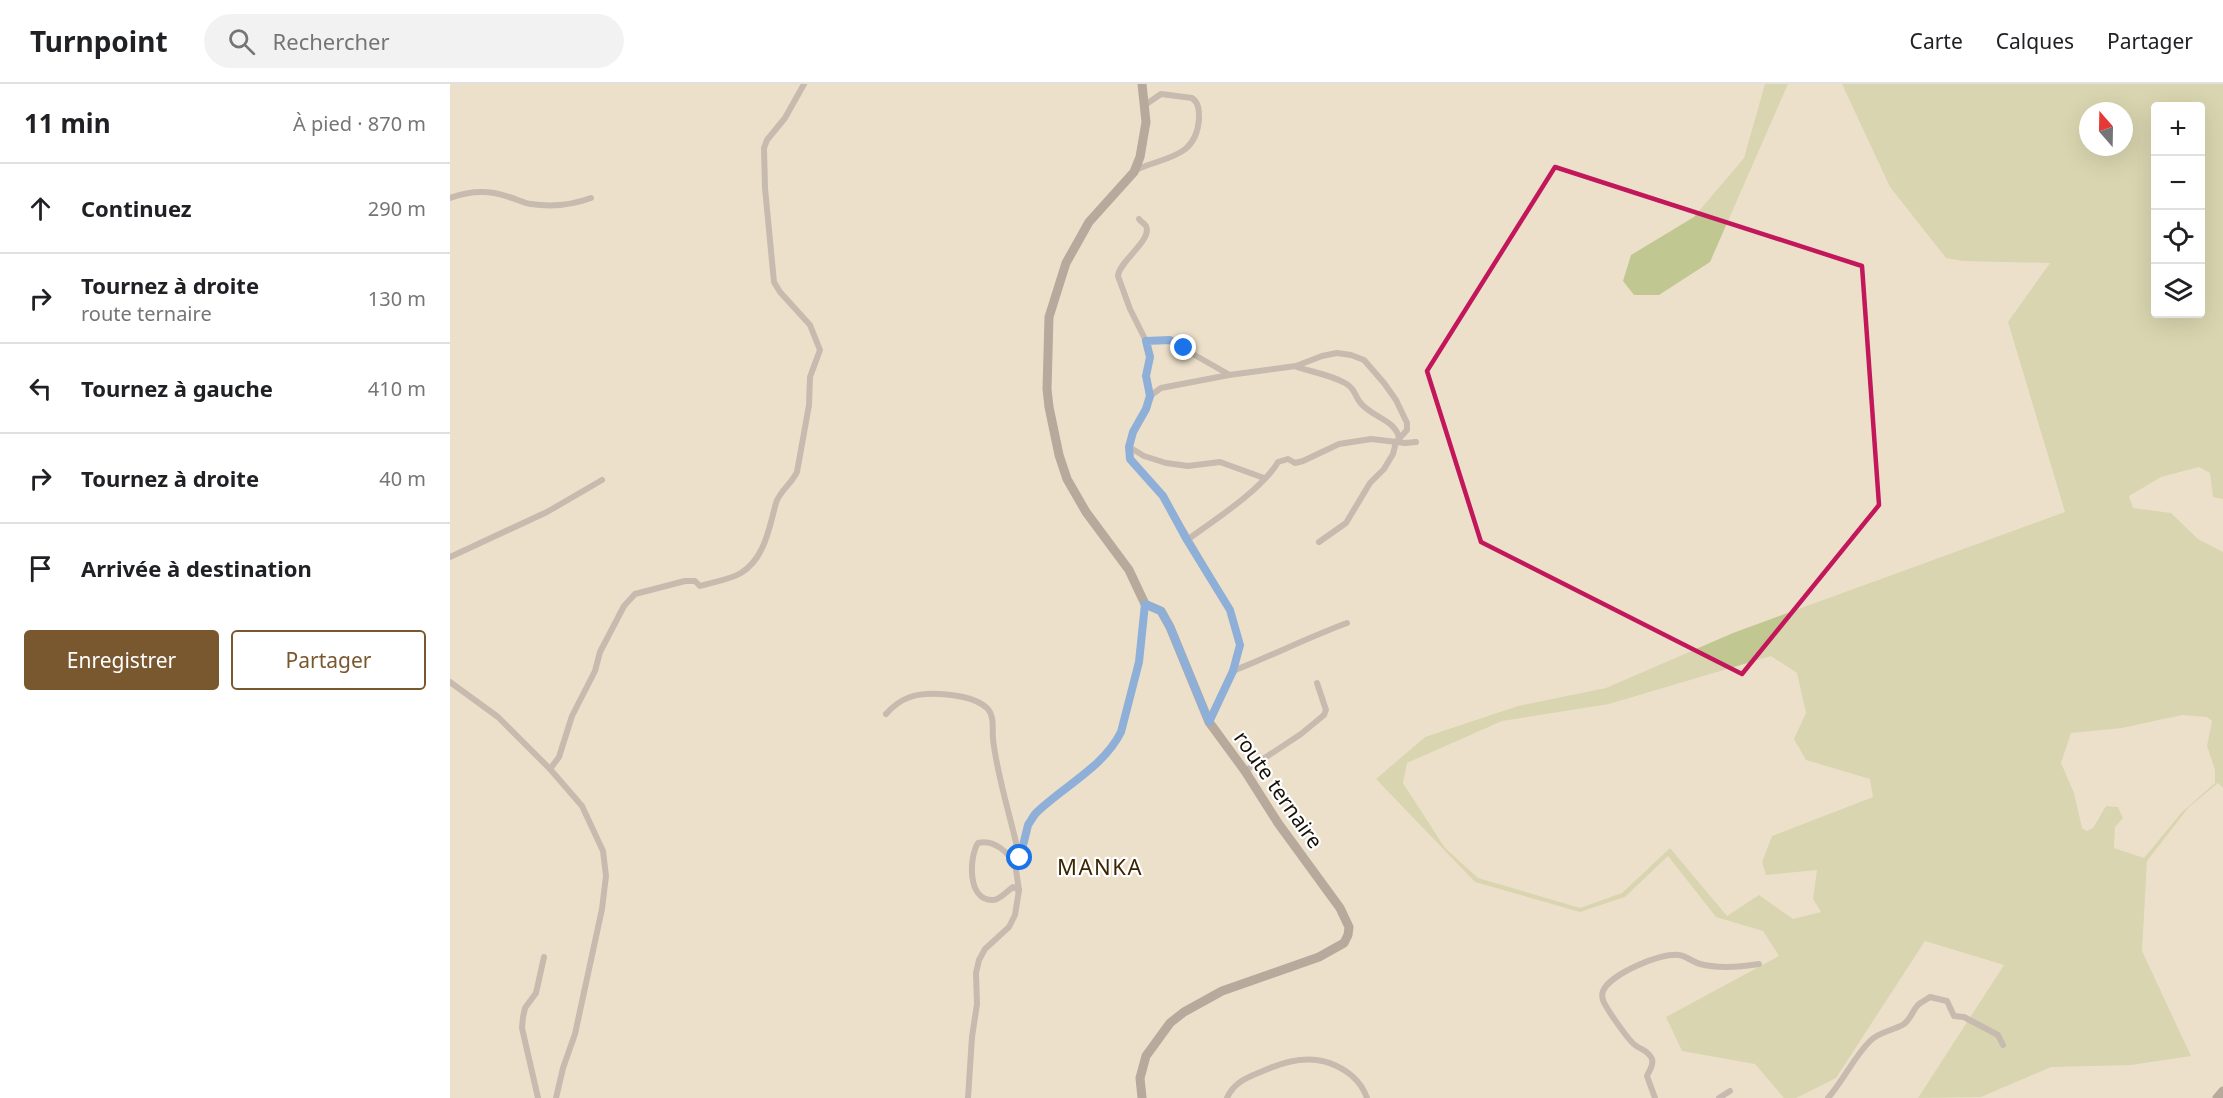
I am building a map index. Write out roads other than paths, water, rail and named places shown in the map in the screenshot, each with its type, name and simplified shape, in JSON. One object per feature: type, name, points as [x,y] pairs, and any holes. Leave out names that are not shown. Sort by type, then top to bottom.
[{"type":"street","points":[[550,769],[559,757],[572,716],[595,671],[600,652],[624,606],[635,594],[685,581],[695,581],[700,586],[741,573],[757,556],[768,532],[777,500],[793,482],[797,472],[809,405],[810,377],[820,350],[810,325],[780,292],[774,282],[765,188],[764,148],[767,140],[785,118],[804,84]]},
{"type":"street","name":"route ternaire","points":[[1142,84],[1146,122],[1144,140],[1134,172],[1089,222],[1066,263],[1049,317],[1048,407],[1059,455],[1067,479],[1086,512],[1129,570],[1145,604],[1161,611],[1170,627],[1209,722],[1340,908],[1348,927],[1348,935],[1344,943],[1319,957],[1222,991],[1184,1012],[1170,1023],[1146,1056],[1140,1078],[1142,1098]]},
{"type":"street","points":[[1134,172],[1185,150],[1195,139],[1198,124],[1199,111],[1192,98],[1161,94],[1145,105]]},
{"type":"street","points":[[450,198],[465,192],[488,192],[528,204],[544,206],[578,203],[591,198]]},
{"type":"street","points":[[1138,219],[1146,226],[1142,243],[1118,271],[1130,309],[1146,341],[1150,357],[1146,376],[1150,396],[1146,409],[1133,432],[1129,447],[1130,459],[1163,496],[1230,610],[1240,645],[1233,671],[1209,722]]},
{"type":"street","points":[[1146,341],[1170,340],[1229,375]]},
{"type":"street","points":[[1150,396],[1161,388],[1229,375],[1296,366],[1337,353],[1351,355],[1364,360],[1396,400],[1407,423],[1407,430],[1397,439]]},
{"type":"street","points":[[1296,366],[1345,383],[1354,389],[1359,401],[1396,428],[1397,439],[1393,454],[1384,470],[1370,483],[1346,523],[1320,542]]},
{"type":"street","points":[[1187,540],[1258,487],[1264,478],[1273,472],[1278,462],[1288,459],[1295,463],[1339,444],[1371,439],[1416,442]]},
{"type":"street","points":[[1129,447],[1144,456],[1166,463],[1188,466],[1220,462],[1264,478]]},
{"type":"street","points":[[450,557],[547,512],[602,480]]},
{"type":"street","points":[[1016,870],[1028,825],[1035,814],[1100,760],[1121,732],[1139,662],[1145,604]]},
{"type":"street","points":[[1233,671],[1347,623]]},
{"type":"street","points":[[450,682],[498,717],[550,769],[582,806],[603,851],[606,876],[602,909],[581,1012],[556,1098]]},
{"type":"street","points":[[1245,771],[1301,734],[1326,713],[1317,683]]},
{"type":"street","points":[[885,714],[896,703],[910,696],[922,694],[960,696],[986,707],[991,713],[995,751],[1017,847],[1016,870],[1019,890],[1015,915],[1009,927],[985,949],[979,960],[976,973],[969,1098]]},
{"type":"street","points":[[1016,870],[1012,859],[993,843],[978,843],[971,867],[972,877],[981,895],[993,900],[1013,887],[1019,890]]},
{"type":"street","points":[[1655,1098],[1647,1076],[1652,1059],[1647,1052],[1635,1045],[1604,1001],[1603,992],[1607,985],[1630,968],[1667,956],[1679,955],[1709,966],[1739,968],[1759,964]]},
{"type":"street","points":[[538,1098],[522,1029],[525,1008],[536,993],[544,957]]},
{"type":"street","points":[[1828,1098],[1871,1040],[1884,1031],[1906,1023],[1917,1006],[1930,997],[1947,1001],[1954,1016],[1964,1017],[1998,1035],[2003,1045]]},
{"type":"street","points":[[1227,1098],[1234,1086],[1244,1078],[1278,1064],[1307,1058],[1331,1063],[1345,1071],[1357,1081],[1367,1098]]},
{"type":"street","points":[[1719,1098],[1730,1091]]},
{"type":"street","points":[[2217,1098],[2223,1091]]},
{"type":"district","name":"MANKA","points":[[1100,867]]}]
